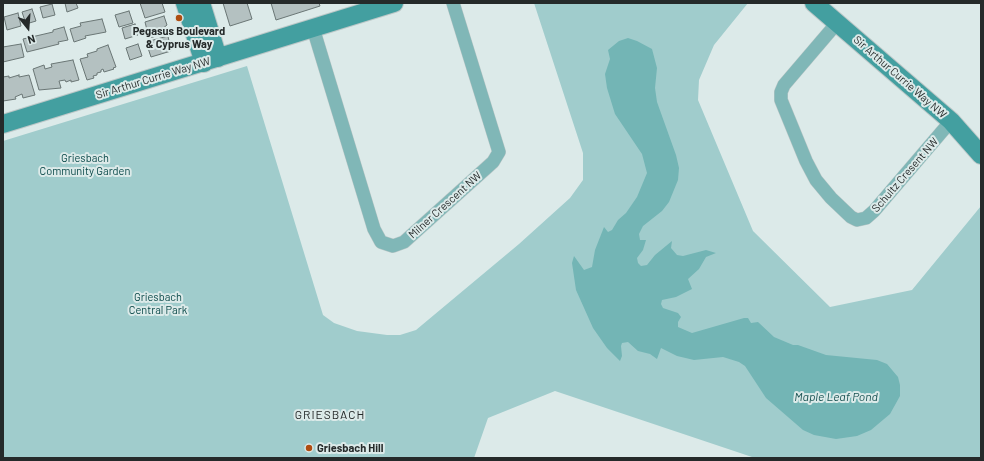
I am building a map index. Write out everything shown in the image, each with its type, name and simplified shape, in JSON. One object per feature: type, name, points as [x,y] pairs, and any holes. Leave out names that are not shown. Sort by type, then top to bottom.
[{"type":"street","points":[[185,3],[211,60]]},
{"type":"street","points":[[201,3],[211,60]]},
{"type":"street","name":"Sir Arthur Currie Way NW","points":[[3,124],[394,3]]},
{"type":"street","name":"Milner Crescent NW","points":[[313,28],[374,229],[381,242],[392,246],[404,242],[493,162],[499,152],[453,3]]},
{"type":"street","name":"Sir Arthur Currie Way NW","points":[[814,3],[951,121],[981,155]]},
{"type":"street","name":"Schultz Cresent NW","points":[[837,23],[784,85],[781,92],[781,100],[806,161],[816,180],[851,218],[857,220],[866,218],[874,211],[951,121]]},
{"type":"green space","points":[[534,3],[748,3],[714,45],[699,80],[698,100],[753,231],[830,307],[912,290],[981,206],[981,458],[755,458],[555,391],[488,418],[474,458],[3,458],[3,141],[247,66],[323,315],[334,323],[357,331],[387,335],[400,335],[416,330],[519,244],[570,198],[583,180],[583,153]]},
{"type":"water","name":"Maple Leaf Pond","points":[[628,38],[652,49],[657,68],[655,88],[657,102],[676,155],[679,168],[678,180],[669,202],[662,211],[643,226],[639,234],[640,240],[646,240],[643,250],[637,258],[638,263],[641,266],[647,265],[655,255],[672,241],[671,248],[677,255],[683,256],[706,250],[716,253],[706,257],[699,269],[688,279],[692,289],[676,297],[662,300],[661,304],[663,308],[678,313],[681,317],[678,322],[678,327],[692,333],[748,318],[751,323],[758,322],[774,337],[793,345],[798,345],[826,355],[877,360],[887,364],[898,377],[900,396],[890,414],[871,430],[857,436],[836,439],[814,435],[803,430],[766,398],[745,366],[739,362],[723,357],[694,360],[677,356],[661,348],[657,359],[650,354],[638,351],[628,342],[622,343],[622,356],[620,361],[607,348],[593,328],[576,290],[572,263],[574,256],[584,270],[592,267],[595,250],[604,227],[608,232],[612,230],[618,220],[626,213],[637,197],[647,173],[642,154],[615,114],[607,88],[605,74],[610,59],[608,50],[619,41]]},
{"type":"building","points":[[65,3],[76,3],[78,8],[67,12]]},
{"type":"building","points":[[140,3],[162,3],[165,12],[145,18]]},
{"type":"building","points":[[223,3],[247,3],[252,19],[230,26]]},
{"type":"building","points":[[271,3],[319,3],[320,6],[276,20]]},
{"type":"building","points":[[52,4],[55,15],[43,18],[40,7]]},
{"type":"building","points":[[32,9],[36,21],[26,24],[22,12]]},
{"type":"building","points":[[129,11],[133,23],[119,27],[115,15]]},
{"type":"building","points":[[18,13],[21,26],[7,30],[4,17]]},
{"type":"building","points":[[164,16],[167,25],[162,29],[164,34],[149,38],[145,22]]},
{"type":"building","points":[[102,19],[106,32],[85,36],[86,38],[74,42],[70,29],[81,26],[80,23]]},
{"type":"building","points":[[135,24],[138,35],[125,39],[122,28]]},
{"type":"building","points":[[64,27],[68,40],[58,42],[59,44],[27,52],[23,39],[53,32],[53,30]]},
{"type":"building","points":[[168,36],[171,51],[151,57],[146,42]]},
{"type":"building","points":[[21,44],[24,57],[3,62],[3,47]]},
{"type":"building","points":[[138,44],[142,56],[130,60],[126,48]]},
{"type":"building","points":[[108,45],[116,67],[104,72],[103,69],[101,72],[97,73],[97,75],[93,76],[94,78],[87,80],[80,59],[88,57],[87,54]]},
{"type":"building","points":[[73,60],[79,80],[71,82],[71,80],[66,82],[65,80],[59,81],[61,88],[39,90],[33,69],[44,65],[45,69],[52,67],[51,64]]},
{"type":"building","points":[[19,75],[19,77],[29,75],[35,95],[23,98],[22,94],[15,97],[16,99],[3,101],[3,77],[9,76],[9,78]]},
{"type":"place","name":"Pegasus Boulevard & Cyprus Way","points":[[179,18]]},
{"type":"place","name":"Griesbach Hill","points":[[309,448]]},
{"type":"district","name":"GRIESBACH","points":[[330,415]]},
{"type":"park label","name":"Griesbach Community Garden","points":[[85,164]]},
{"type":"park label","name":"Griesbach Central Park","points":[[158,303]]}]
